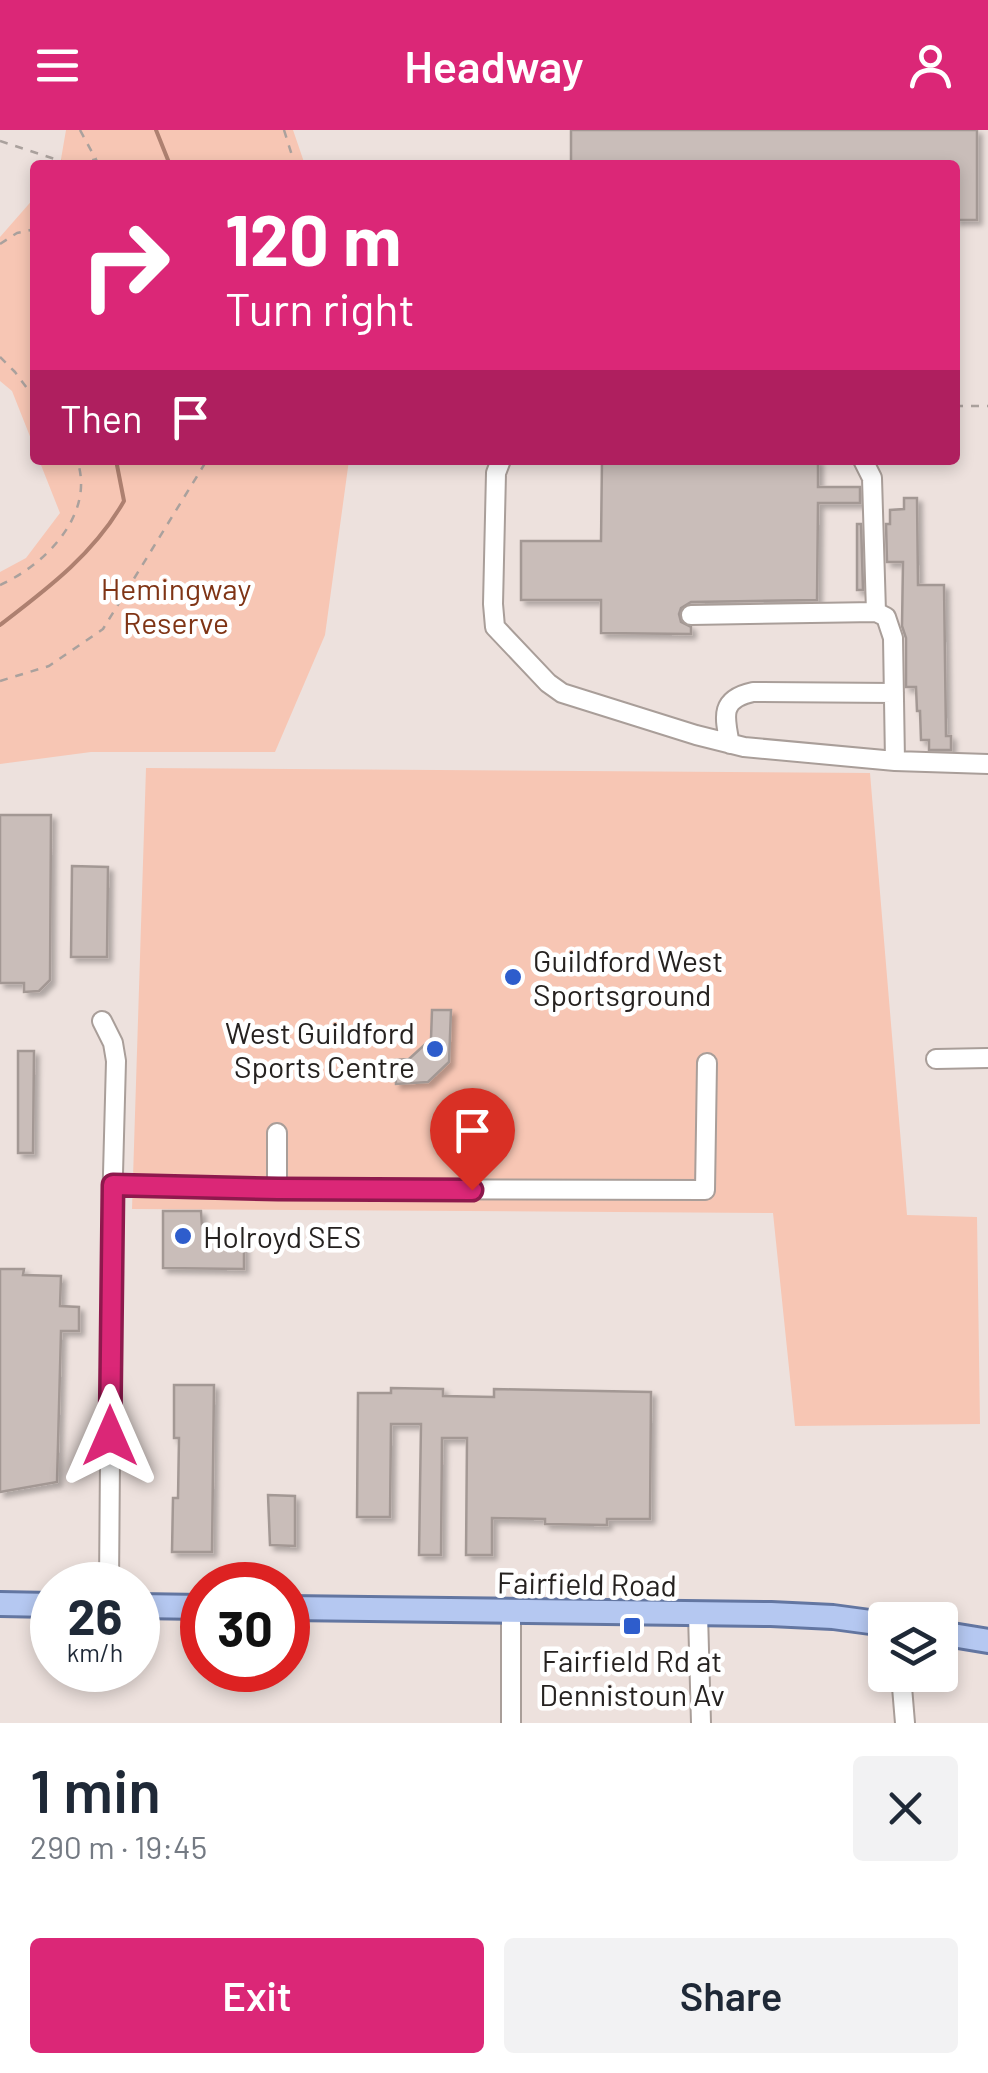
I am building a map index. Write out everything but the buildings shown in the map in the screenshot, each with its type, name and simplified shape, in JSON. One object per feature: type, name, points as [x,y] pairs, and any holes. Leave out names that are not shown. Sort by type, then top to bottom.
[{"type":"main road","points":[[0,1604],[30,1605]]},
{"type":"main road","name":"Fairfield Road","points":[[310,1608],[833,1616],[868,1621]]},
{"type":"main road","points":[[958,1636],[988,1641]]},
{"type":"street","points":[[499,465],[495,627],[562,693],[744,747],[896,761],[988,764]]},
{"type":"street","points":[[866,465],[872,478],[876,612]]},
{"type":"street","points":[[690,614],[876,612],[886,617],[894,638],[896,761]]},
{"type":"street","points":[[730,744],[725,721],[728,705],[738,695],[894,693]]},
{"type":"street","points":[[102,1020],[116,1061],[109,1562]]},
{"type":"street","points":[[936,1059],[988,1058]]},
{"type":"street","points":[[113,1185],[705,1190],[707,1063]]},
{"type":"street","points":[[277,1133],[278,1189]]},
{"type":"street","points":[[511,1612],[511,1723]]},
{"type":"street","points":[[698,1614],[701,1723]]},
{"type":"street","points":[[902,1692],[905,1723]]},
{"type":"path","points":[[80,130],[97,159],[94,160]]},
{"type":"path","points":[[284,130],[293,160]]},
{"type":"path","points":[[0,141],[58,160]]},
{"type":"path","points":[[0,244],[30,229]]},
{"type":"path","points":[[0,357],[30,392]]},
{"type":"path","points":[[960,406],[988,406]]},
{"type":"path","points":[[0,585],[40,560],[68,525],[81,486],[79,465]]},
{"type":"path","points":[[0,681],[48,666],[103,629],[204,465]]},
{"type":"green space","points":[[66,130],[293,130],[303,160],[61,160]]},
{"type":"green space","points":[[30,203],[30,436],[12,391],[0,381],[0,237]]},
{"type":"green space","name":"Hemingway Reserve","points":[[41,465],[348,465],[325,635],[275,752],[91,752],[0,764],[0,572],[26,558],[60,513]]},
{"type":"green space","name":"Guildford West Sportsground","points":[[146,768],[870,773],[907,1215],[977,1217],[980,1424],[795,1426],[773,1213],[132,1209]]},
{"type":"waterway","points":[[156,130],[168,160]]},
{"type":"waterway","points":[[0,625],[99,538],[124,501],[117,465]]},
{"type":"place","name":"Guildford West Sportsground","points":[[513,977]]},
{"type":"place","name":"West Guildford Sports Centre","points":[[435,1049]]},
{"type":"place","name":"Holroyd SES","points":[[183,1236]]},
{"type":"place","name":"Fairfield Rd at Dennistoun Av","points":[[632,1626]]},
{"type":"route","points":[[110,1436],[113,1185],[472,1190]]}]
